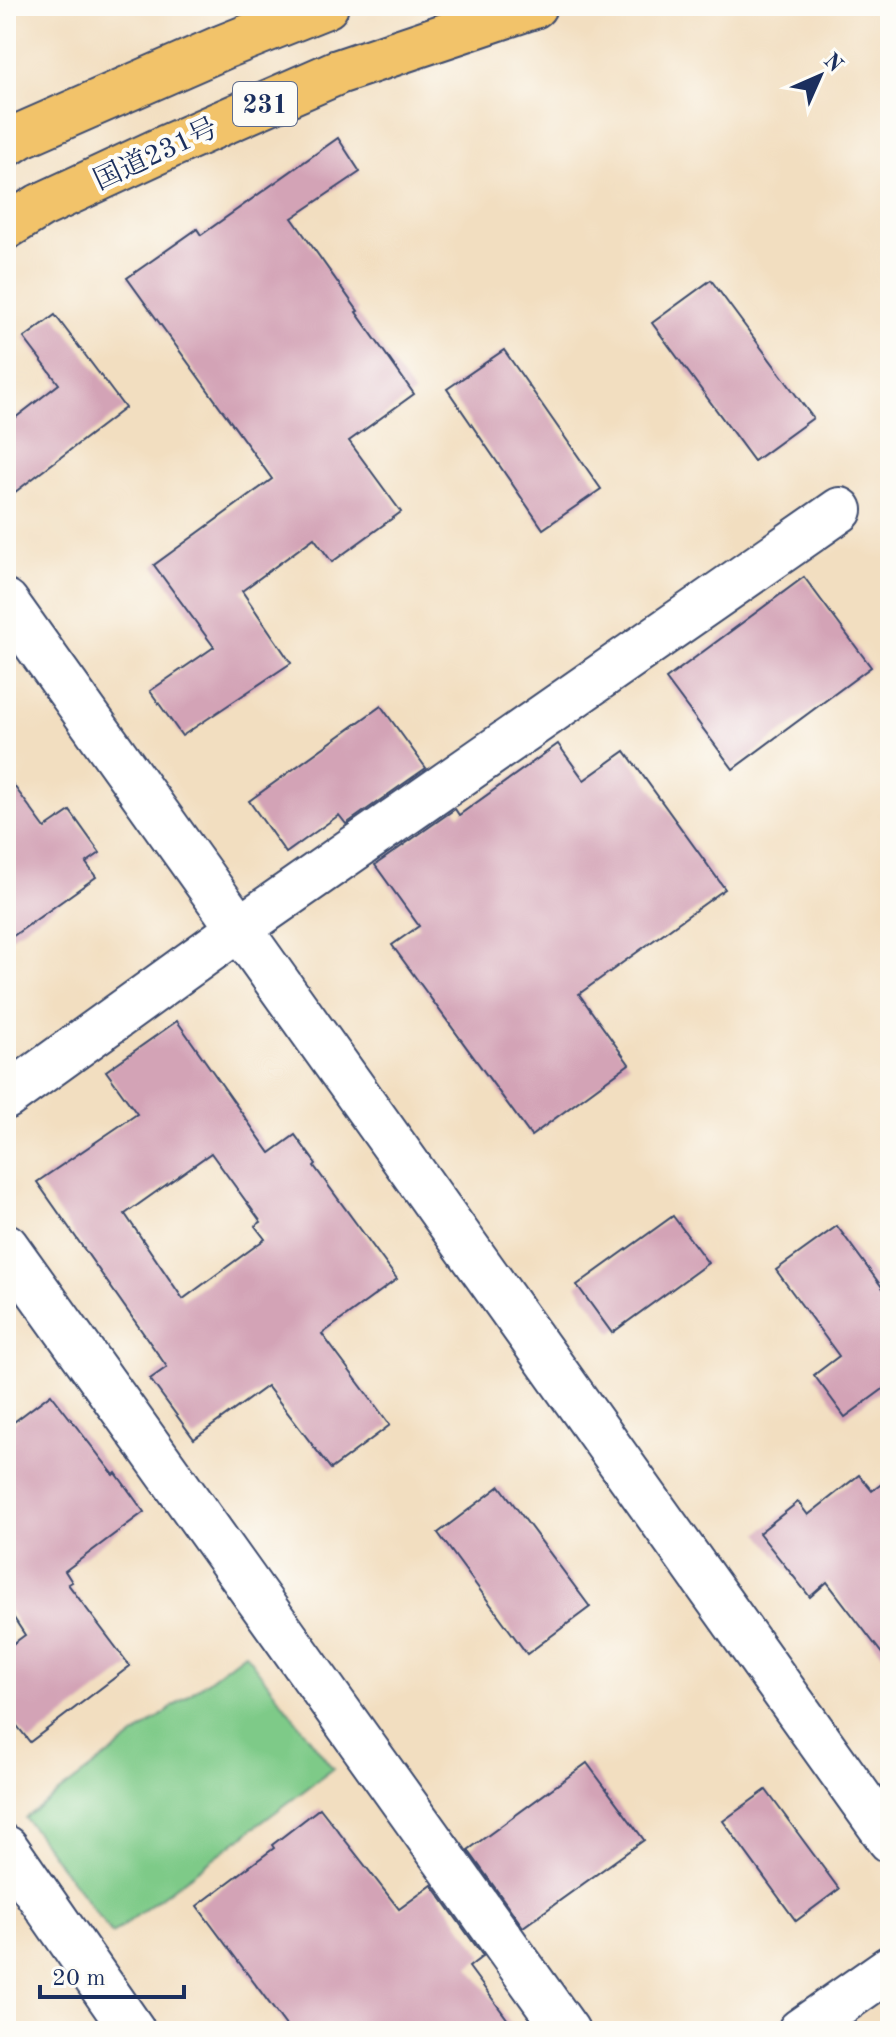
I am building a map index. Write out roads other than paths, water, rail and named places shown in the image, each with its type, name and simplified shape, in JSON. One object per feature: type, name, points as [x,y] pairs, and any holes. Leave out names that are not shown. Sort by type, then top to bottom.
[{"type":"highway","name":"231","points":[[6,145],[20,136],[223,47],[326,6]]},
{"type":"highway","name":"国道231号","points":[[6,227],[40,206],[338,72],[534,6]]},
{"type":"street","points":[[6,1097],[240,928],[840,510]]},
{"type":"street","points":[[6,602],[890,1840]]},
{"type":"street","points":[[6,1246],[567,2031]]},
{"type":"street","points":[[6,1848],[133,2031]]},
{"type":"street","points":[[800,2031],[890,1968]]}]
